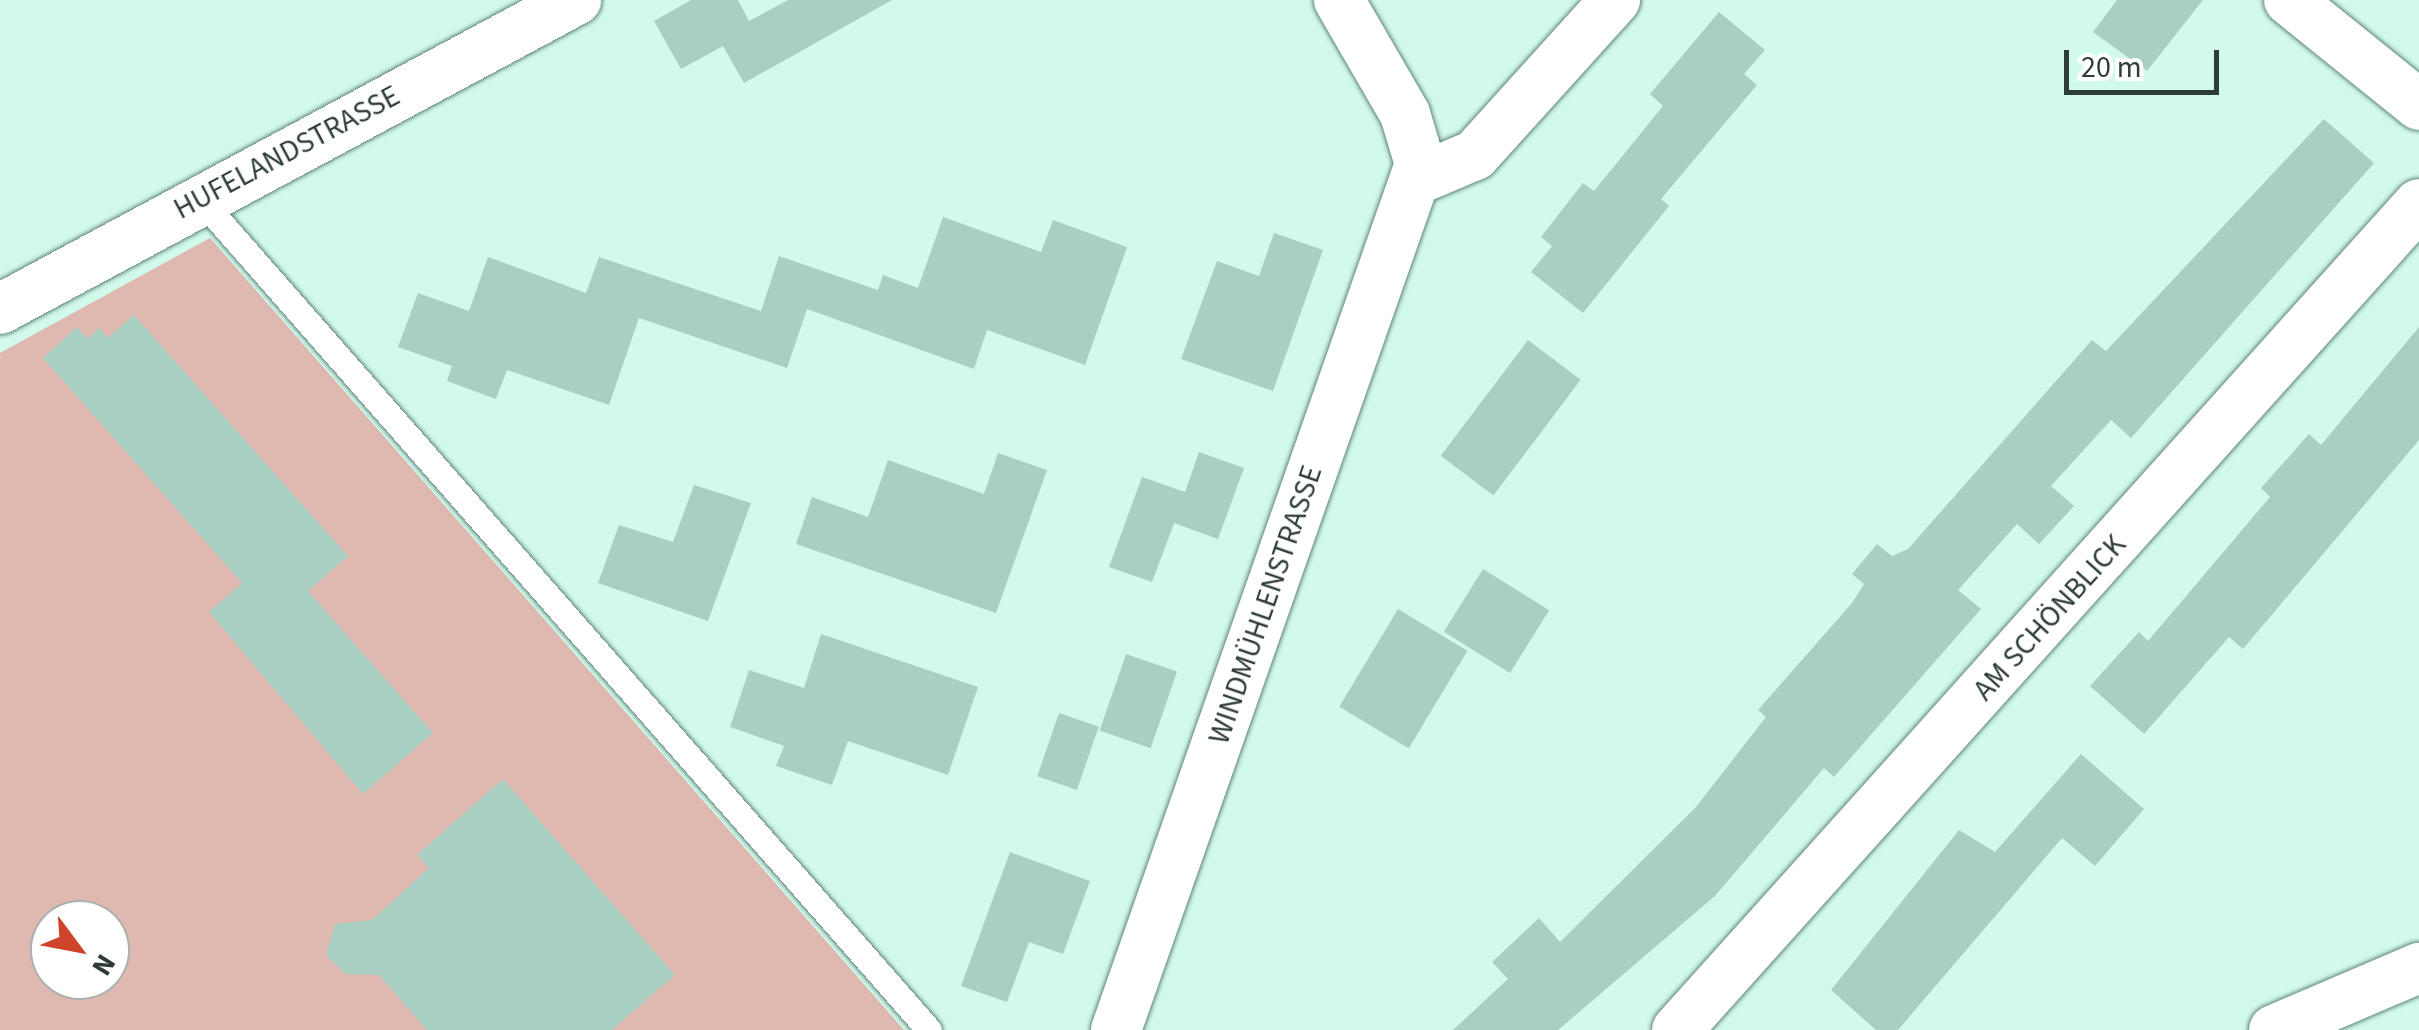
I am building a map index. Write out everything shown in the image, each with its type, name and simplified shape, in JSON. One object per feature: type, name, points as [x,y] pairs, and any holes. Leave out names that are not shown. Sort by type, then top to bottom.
[{"type":"street","name":"HUFELANDSTRASSE","points":[[0,309],[576,0]]},
{"type":"street","name":"WINDMÜHLENSTRASSE","points":[[1116,1030],[1416,180],[1405,114],[1339,0]]},
{"type":"street","points":[[1416,180],[1476,155],[1615,0]]},
{"type":"street","points":[[2308,6],[2419,105]]},
{"type":"street","name":"AM SCHÖNBLICK","points":[[1677,1030],[2419,204]]},
{"type":"street","points":[[2274,1030],[2419,968]]},
{"type":"lane","points":[[200,199],[929,1030]]},
{"type":"shaded area","points":[[210,238],[904,1030],[0,1030],[0,353]]},
{"type":"building","points":[[691,0],[738,0],[749,21],[788,0],[892,0],[744,83],[723,46],[681,69],[654,21]]},
{"type":"building","points":[[2117,0],[2203,0],[2147,71],[2093,32]]},
{"type":"building","points":[[1719,12],[1765,50],[1744,74],[1757,85],[1661,199],[1669,206],[1583,313],[1531,272],[1552,246],[1541,237],[1583,183],[1594,191],[1663,106],[1650,94]]},
{"type":"building","points":[[2324,119],[2374,163],[2131,438],[2111,420],[2051,486],[2074,506],[2039,544],[2017,524],[1958,590],[1981,609],[1834,777],[1824,768],[1715,896],[1558,1030],[1453,1030],[1508,979],[1492,962],[1539,918],[1560,942],[1696,807],[1766,717],[1758,710],[1852,603],[1864,584],[1852,574],[1877,544],[1892,556],[1908,549],[2092,340],[2106,351]]},
{"type":"building","points":[[943,217],[1041,252],[1053,220],[1127,247],[1085,365],[987,330],[974,369],[807,309],[787,368],[639,318],[609,405],[507,370],[496,399],[447,381],[452,366],[398,347],[418,293],[469,311],[488,257],[586,293],[599,257],[761,311],[779,256],[878,290],[883,275],[918,288]]},
{"type":"building","points":[[1274,233],[1323,250],[1273,391],[1181,359],[1217,261],[1259,276]]},
{"type":"building","points":[[134,315],[348,556],[308,591],[433,733],[363,794],[209,612],[242,583],[43,358],[77,327],[87,339],[99,328],[108,338]]},
{"type":"building","points":[[2419,327],[2419,440],[2243,649],[2229,637],[2144,734],[2090,686],[2139,632],[2148,641],[2270,497],[2261,488],[2309,434],[2321,445]]},
{"type":"building","points":[[1528,340],[1581,380],[1493,496],[1441,456]]},
{"type":"building","points":[[1199,452],[1244,468],[1218,539],[1174,523],[1152,582],[1109,567],[1142,477],[1185,492]]},
{"type":"building","points":[[998,453],[1047,470],[996,613],[796,544],[812,497],[868,517],[888,460],[984,494]]},
{"type":"building","points":[[694,485],[751,503],[708,621],[598,583],[619,525],[673,542]]},
{"type":"building","points":[[1483,569],[1549,610],[1510,673],[1444,632]]},
{"type":"building","points":[[1398,609],[1467,651],[1409,748],[1339,707]]},
{"type":"building","points":[[821,634],[978,687],[948,775],[848,741],[832,785],[776,766],[784,746],[730,727],[749,670],[804,688]]},
{"type":"building","points":[[1126,654],[1177,672],[1151,748],[1100,731]]},
{"type":"building","points":[[1059,713],[1099,727],[1077,790],[1037,776]]},
{"type":"building","points":[[2081,754],[2144,809],[2095,866],[2062,838],[1898,1030],[1876,1030],[1831,990],[1959,830],[1995,852]]},
{"type":"building","points":[[503,779],[675,975],[612,1030],[427,1030],[379,975],[346,974],[326,955],[335,924],[372,920],[429,868],[417,855]]},
{"type":"building","points":[[1010,852],[1090,881],[1063,954],[1029,942],[1007,1002],[961,986]]}]
